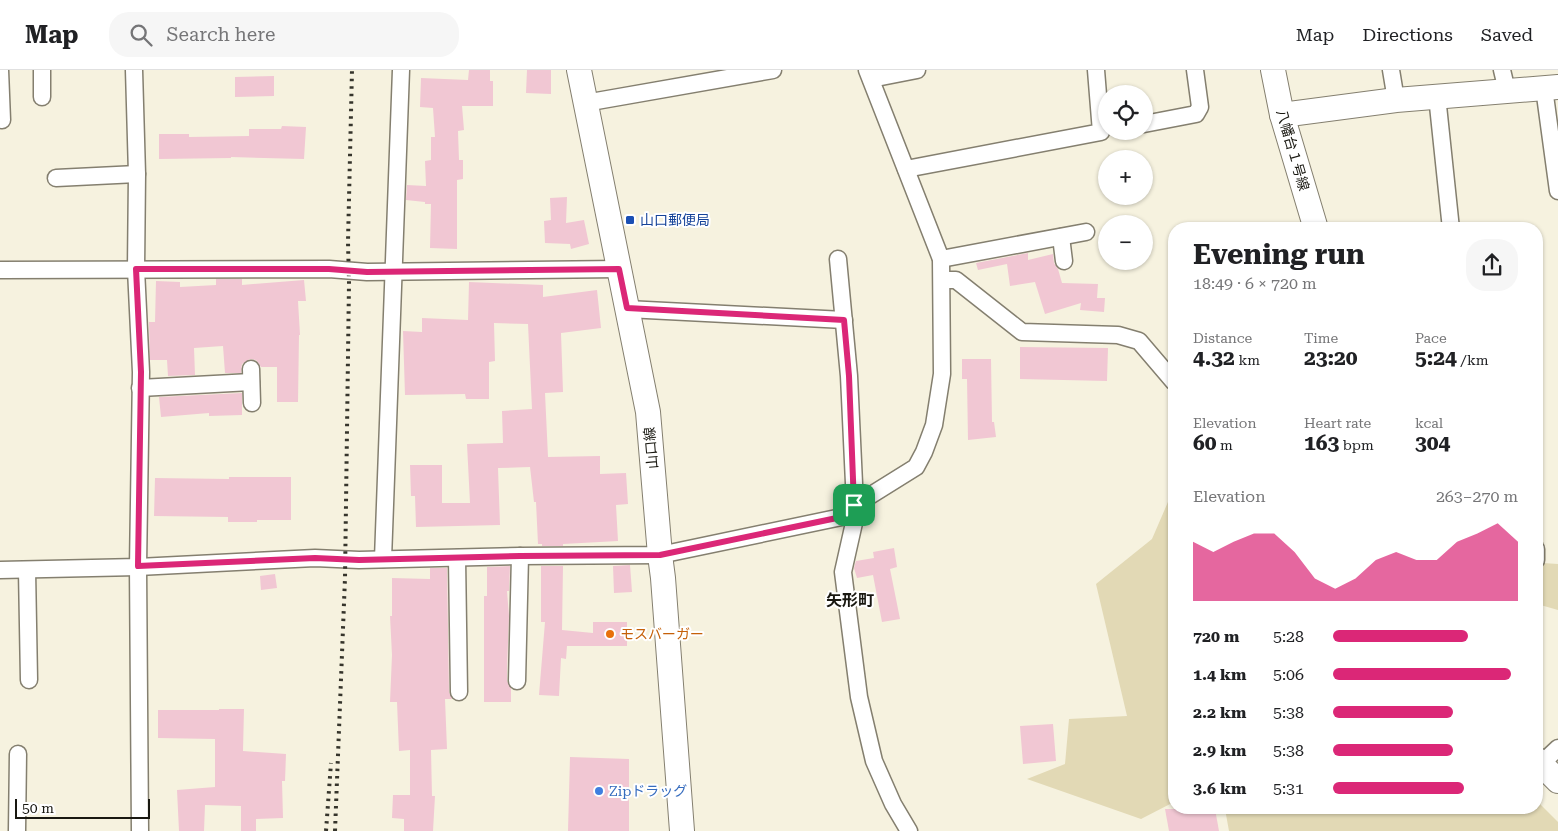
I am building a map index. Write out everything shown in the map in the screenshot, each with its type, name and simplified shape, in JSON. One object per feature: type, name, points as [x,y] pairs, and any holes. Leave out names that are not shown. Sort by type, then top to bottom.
[{"type":"street","points":[[0,70],[2,120]]},
{"type":"street","points":[[42,70],[42,97]]},
{"type":"street","points":[[134,70],[137,174],[136,269],[140,388],[138,566],[140,831]]},
{"type":"street","points":[[383,559],[401,70]]},
{"type":"street","name":"山口線","points":[[579,70],[648,412],[663,578],[682,831]]},
{"type":"street","points":[[585,103],[773,70]]},
{"type":"street","points":[[0,570],[315,558],[383,559],[660,555],[856,509],[916,467],[934,425],[942,374],[941,259],[869,74],[918,70]]},
{"type":"street","points":[[1096,70],[1098,86]]},
{"type":"street","points":[[1153,122],[1196,114],[1200,107],[1194,70]]},
{"type":"street","name":"八幡台１号線","points":[[1273,70],[1282,115],[1314,222]]},
{"type":"street","points":[[1391,70],[1396,100]]},
{"type":"street","points":[[1282,115],[1437,96],[1504,80],[1551,87],[1558,191]]},
{"type":"street","points":[[1437,96],[1450,222]]},
{"type":"street","points":[[906,170],[1098,133]]},
{"type":"street","points":[[56,178],[137,174]]},
{"type":"street","points":[[941,259],[1086,232]]},
{"type":"street","points":[[1061,237],[1064,262]]},
{"type":"street","points":[[838,259],[849,376],[856,509],[843,572],[859,697],[874,761],[893,804],[909,831]]},
{"type":"street","points":[[0,270],[329,269],[395,272],[619,269]]},
{"type":"street","points":[[942,280],[956,280],[1022,332],[1118,335],[1139,341],[1168,375]]},
{"type":"street","points":[[627,308],[844,320]]},
{"type":"street","points":[[140,388],[251,376],[252,403]]},
{"type":"street","points":[[517,681],[523,662],[520,556]]},
{"type":"street","points":[[457,558],[466,674],[459,692]]},
{"type":"street","points":[[27,570],[29,680]]},
{"type":"street","points":[[1545,768],[1558,748]]},
{"type":"street","points":[[17,831],[18,754]]},
{"type":"shaded area","points":[[1168,502],[1168,805],[1141,819],[1027,779],[1065,764],[1069,719],[1127,716],[1096,584],[1152,539]]},
{"type":"shaded area","points":[[1543,563],[1558,564],[1558,610],[1543,606]]},
{"type":"shaded area","points":[[1543,807],[1558,822],[1558,831],[1229,831],[1226,814],[1543,814]]},
{"type":"building","points":[[469,70],[490,70],[490,81],[493,81],[493,106],[462,106],[464,130],[458,131],[459,160],[463,160],[463,179],[457,180],[457,249],[430,248],[431,204],[406,200],[407,185],[426,186],[425,161],[431,160],[431,137],[435,137],[433,108],[420,107],[421,78],[468,80]]},
{"type":"building","points":[[527,70],[551,70],[551,94],[526,93]]},
{"type":"building","points":[[274,76],[274,96],[235,97],[235,77]]},
{"type":"building","points":[[282,126],[306,127],[304,159],[231,157],[159,159],[159,134],[189,134],[189,137],[249,136],[249,129],[281,129]]},
{"type":"building","points":[[567,197],[566,223],[584,220],[589,244],[571,249],[570,244],[545,243],[544,221],[551,220],[550,198]]},
{"type":"building","points":[[1028,253],[1028,260],[1053,254],[1054,263],[1062,283],[1098,284],[1097,298],[1105,298],[1104,312],[1080,310],[1081,303],[1045,314],[1035,282],[1010,286],[1007,264],[978,270],[976,263]]},
{"type":"building","points":[[216,279],[242,279],[242,285],[304,280],[306,301],[298,301],[300,335],[298,402],[277,402],[277,367],[261,367],[256,360],[250,359],[242,364],[241,373],[225,373],[223,346],[194,348],[195,375],[168,376],[167,360],[150,360],[149,322],[155,322],[156,281],[180,282],[180,287],[216,285]]},
{"type":"building","points":[[469,282],[543,285],[543,297],[597,290],[601,328],[561,333],[563,392],[545,393],[548,457],[600,456],[600,474],[626,473],[628,504],[616,505],[618,541],[563,544],[563,546],[542,546],[542,544],[538,544],[536,502],[534,502],[530,467],[498,468],[500,525],[416,527],[415,496],[411,496],[410,465],[442,465],[442,503],[470,503],[467,444],[503,443],[502,411],[532,409],[528,324],[494,323],[495,361],[489,362],[489,399],[466,399],[465,394],[405,395],[403,331],[422,332],[422,318],[468,320]]},
{"type":"building","points":[[1020,347],[1108,348],[1107,381],[1020,379]]},
{"type":"building","points":[[962,359],[991,359],[992,422],[994,422],[996,437],[968,440],[967,379],[962,379]]},
{"type":"building","points":[[242,393],[242,415],[209,416],[209,413],[161,417],[159,397]]},
{"type":"building","points":[[229,477],[291,477],[291,520],[228,522],[228,517],[154,516],[155,478],[229,479]]},
{"type":"building","points":[[894,548],[897,567],[890,569],[900,619],[882,622],[873,575],[857,578],[854,568],[856,561],[874,558],[873,552]]},
{"type":"building","points":[[630,565],[632,592],[614,593],[613,566]]},
{"type":"building","points":[[510,566],[509,591],[507,591],[509,616],[507,681],[511,688],[511,702],[484,702],[484,596],[487,596],[487,567]]},
{"type":"building","points":[[541,566],[563,566],[562,630],[593,633],[593,622],[627,622],[627,646],[567,646],[566,659],[561,658],[559,696],[539,695],[545,622],[541,622]]},
{"type":"building","points":[[430,568],[447,568],[449,692],[452,699],[445,699],[447,749],[431,750],[432,796],[435,796],[433,831],[404,831],[404,819],[392,818],[393,795],[410,795],[410,750],[399,751],[397,702],[390,702],[392,578],[430,579]]},
{"type":"building","points":[[275,574],[277,588],[261,590],[260,576]]},
{"type":"building","points":[[244,709],[243,751],[286,754],[285,781],[282,781],[283,818],[256,819],[256,831],[241,831],[241,806],[205,805],[204,831],[179,831],[177,790],[215,787],[215,739],[158,738],[158,710]]},
{"type":"building","points":[[1053,724],[1056,761],[1023,764],[1020,726]]},
{"type":"building","points":[[570,757],[629,759],[629,831],[568,831]]},
{"type":"building","points":[[1165,809],[1168,809],[1168,814],[1216,814],[1219,831],[1169,831]]},
{"type":"railway","points":[[335,831],[345,578],[348,242],[352,70]]},
{"type":"railway","points":[[326,831],[331,763]]},
{"type":"place","name":"山口郵便局","points":[[630,220]]},
{"type":"place","name":"モスバーガー","points":[[610,634]]},
{"type":"place","name":"Zipドラッグ","points":[[599,791]]},
{"type":"district","name":"矢形町","points":[[850,600]]},
{"type":"route","points":[[136,269],[329,269],[367,272],[619,269],[627,308],[844,320],[849,376],[854,505],[856,514],[660,555],[359,560],[315,558],[138,566],[141,372],[136,269]]}]
